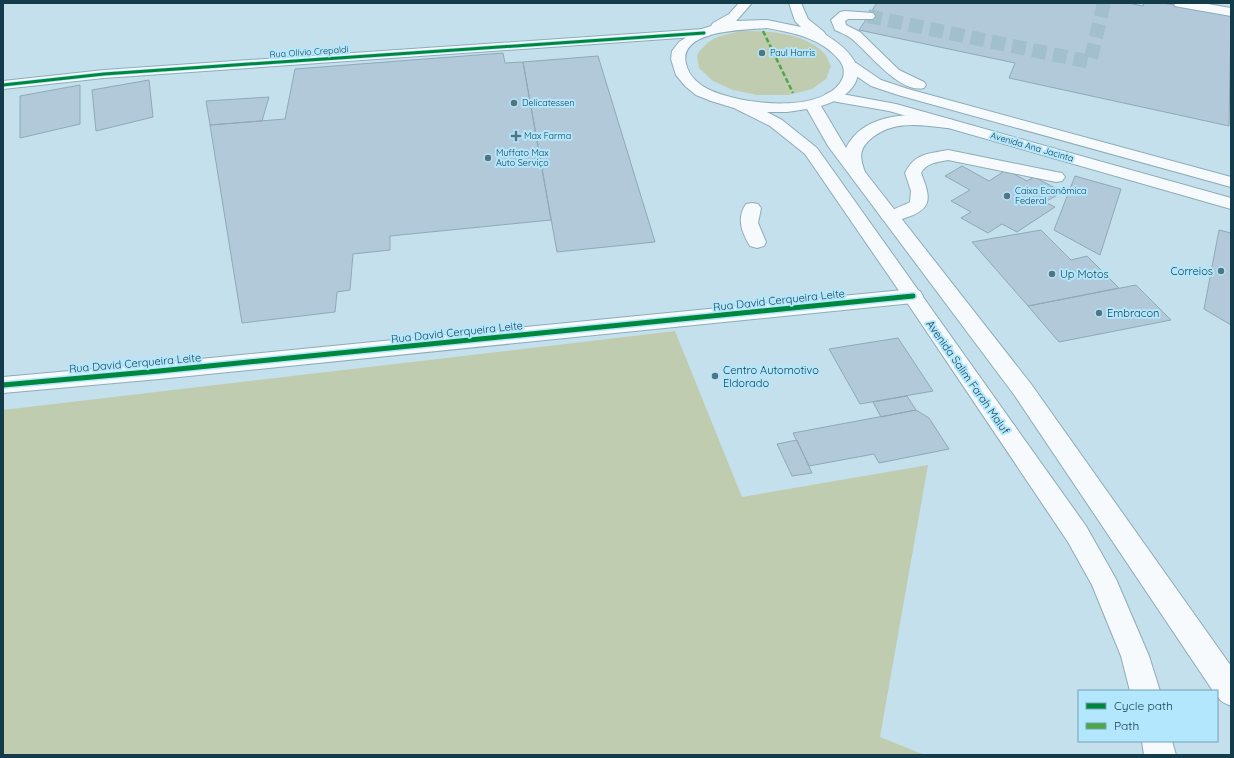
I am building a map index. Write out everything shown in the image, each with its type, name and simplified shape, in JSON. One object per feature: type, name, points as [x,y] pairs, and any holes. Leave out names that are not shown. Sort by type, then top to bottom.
[{"type":"street","points":[[746,3],[739,12],[727,22],[694,37],[684,46],[678,56],[679,70],[690,83],[710,96],[738,104],[770,108],[789,108],[822,101],[844,88],[851,77],[851,66]]},
{"type":"street","points":[[795,3],[802,21],[824,39]]},
{"type":"street","points":[[1180,3],[1231,12]]},
{"type":"street","points":[[868,16],[845,15],[838,20],[840,27],[855,36],[874,52],[894,74],[914,83],[984,102],[1052,133]]},
{"type":"street","points":[[616,38],[707,32],[736,25],[767,24],[798,29],[824,39]]},
{"type":"street","points":[[616,38],[662,46],[678,56]]},
{"type":"street","name":"Rua Olívio Crepaldi","points":[[3,85],[104,74],[616,38]]},
{"type":"street","name":"Avenida Ana Jacinta","points":[[824,39],[842,52],[851,66],[876,83],[903,92],[1231,182]]},
{"type":"street","points":[[822,101],[834,143],[1023,390],[1231,691]]},
{"type":"street","name":"Avenida Ana Jacinta","points":[[822,101],[891,106],[1231,204]]},
{"type":"street","name":"Avenida Salim Farah Maluf","points":[[738,104],[776,123],[811,151],[913,296],[1077,534],[1103,579],[1135,656],[1145,690]]},
{"type":"street","points":[[856,173],[853,154],[856,143],[871,130],[889,121],[910,120],[947,123]]},
{"type":"street","points":[[890,217],[908,212],[918,204],[920,190],[913,173],[917,165],[928,159],[948,155],[1056,177]]},
{"type":"street","points":[[752,208],[749,223],[757,242]]},
{"type":"street","name":"Rua David Cerqueira Leite","points":[[3,385],[159,372],[913,296]]},
{"type":"street","points":[[1157,742],[1160,755]]},
{"type":"green space","points":[[741,31],[763,31],[785,34],[816,46],[825,54],[831,66],[826,79],[812,89],[788,95],[757,95],[733,90],[713,81],[699,68],[697,55],[711,40]]},
{"type":"green space","points":[[675,331],[742,497],[928,465],[880,737],[925,755],[3,755],[3,410]]},
{"type":"building","points":[[877,3],[1128,3],[1143,6],[1144,3],[1163,3],[1231,15],[1229,126],[1009,78],[1015,63],[859,30]]},
{"type":"building","points":[[503,53],[505,63],[523,62],[551,220],[390,236],[390,250],[353,254],[350,290],[337,292],[335,312],[242,323],[210,125],[285,119],[295,69]]},
{"type":"building","points":[[598,56],[655,242],[557,252],[523,62]]},
{"type":"building","points":[[149,80],[153,117],[96,131],[92,90]]},
{"type":"building","points":[[80,85],[80,124],[20,138],[20,96]]},
{"type":"building","points":[[269,97],[262,121],[210,125],[206,101]]},
{"type":"building","name":"Caixa Econômica Federal","points":[[962,166],[989,181],[1006,170],[1027,181],[1034,177],[1063,192],[1045,202],[1055,207],[1017,232],[1002,224],[988,233],[961,218],[971,212],[951,201],[970,190],[945,176]]},
{"type":"building","points":[[1075,176],[1121,189],[1100,255],[1054,230]]},
{"type":"building","name":"Up Motos","points":[[1041,230],[1071,260],[1087,256],[1119,288],[1028,306],[972,242]]},
{"type":"building","name":"Correios","points":[[1219,230],[1231,233],[1231,325],[1204,309]]},
{"type":"building","name":"Embracon","points":[[1136,285],[1171,320],[1059,342],[1028,306]]},
{"type":"building","points":[[898,338],[933,391],[860,404],[829,349]]},
{"type":"building","points":[[907,396],[916,410],[881,417],[873,402]]},
{"type":"building","points":[[916,410],[929,418],[949,449],[879,463],[874,454],[809,466],[793,433]]},
{"type":"building","points":[[797,440],[812,473],[792,476],[777,444]]},
{"type":"tunnel","points":[[868,16],[1090,62],[1104,3]]},
{"type":"marked path","points":[[763,31],[793,93]]},
{"type":"cycle path","points":[[3,85],[104,74],[704,33]]},
{"type":"cycle path","points":[[3,385],[159,371],[913,296]]},
{"type":"place","name":"Paul Harris","points":[[762,53]]},
{"type":"place","name":"Delicatessen","points":[[514,103]]},
{"type":"place","name":"Max Farma","points":[[516,136]]},
{"type":"place","name":"Muffato Max Auto Serviço","points":[[488,158]]},
{"type":"place","name":"Caixa Econômica Federal","points":[[1007,196]]},
{"type":"place","name":"Correios","points":[[1221,271]]},
{"type":"place","name":"Up Motos","points":[[1052,274]]},
{"type":"place","name":"Embracon","points":[[1099,313]]},
{"type":"place","name":"Centro Automotivo Eldorado","points":[[715,376]]}]
